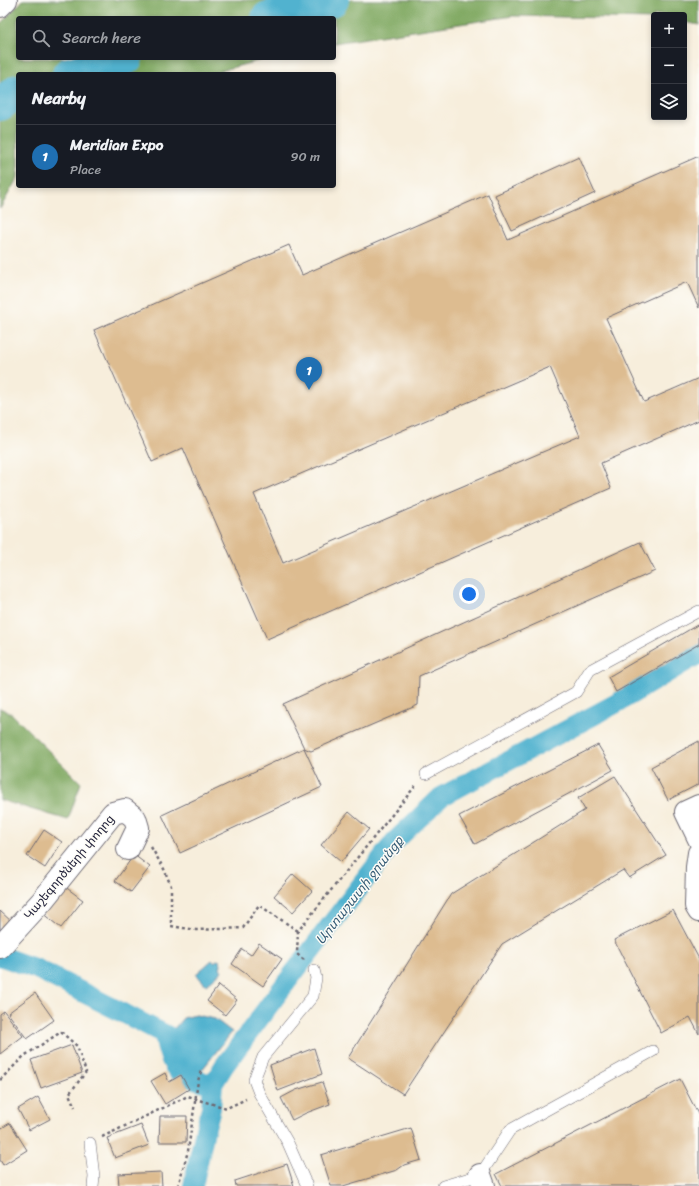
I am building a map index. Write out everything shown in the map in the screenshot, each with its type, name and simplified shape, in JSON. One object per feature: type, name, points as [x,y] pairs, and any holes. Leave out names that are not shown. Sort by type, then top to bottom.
[{"type":"street","points":[[0,6],[6,0]]},
{"type":"street","points":[[692,809],[699,839]]},
{"type":"street","name":"Կաշեգործների փողոց","points":[[0,947],[42,901],[113,813],[125,810],[135,818],[138,828],[128,849]]},
{"type":"street","points":[[698,862],[696,906],[699,911]]},
{"type":"lane","points":[[426,774],[576,692],[590,670],[699,611]]},
{"type":"lane","points":[[307,1186],[288,1143],[259,1093],[254,1080],[263,1057],[313,996],[316,978],[314,970]]},
{"type":"lane","points":[[443,1186],[482,1181],[510,1130],[653,1051]]},
{"type":"lane","points":[[90,1143],[94,1177],[93,1186]]},
{"type":"path","points":[[298,954],[298,931],[426,774]]},
{"type":"path","points":[[164,869],[171,886],[171,926],[196,930],[242,928],[259,905],[298,931]]},
{"type":"path","points":[[0,1080],[24,1056],[61,1032],[77,1046],[86,1072],[69,1094],[75,1107]]},
{"type":"path","points":[[178,1186],[188,1151],[201,1072]]},
{"type":"path","points":[[90,1143],[188,1096],[196,1098],[202,1102],[227,1108],[259,1093]]},
{"type":"green space","points":[[23,0],[699,0],[699,25],[687,23],[687,12],[651,12],[651,19],[513,16],[336,43],[336,16],[16,16],[16,60],[261,60],[216,72],[16,72],[16,181],[0,209],[0,24]]},
{"type":"green space","points":[[0,708],[12,714],[81,783],[68,820],[0,800]]},
{"type":"water","points":[[212,960],[214,962],[217,960],[220,961],[220,968],[222,971],[206,985],[196,974]]},
{"type":"water","points":[[196,1015],[215,1019],[232,1032],[201,1071],[190,1069],[179,1061],[174,1049],[172,1038],[172,1031],[183,1018]]},
{"type":"building","points":[[699,156],[699,308],[687,282],[606,318],[644,402],[699,378],[699,420],[601,463],[611,488],[267,639],[183,448],[152,462],[94,330],[289,245],[302,275],[488,194],[508,240]],"holes":[[[550,367],[580,436],[283,563],[254,494]]]},
{"type":"building","points":[[579,157],[595,193],[512,231],[495,195]]},
{"type":"building","points":[[640,542],[655,571],[419,676],[418,705],[311,751],[304,748],[283,704]]},
{"type":"building","points":[[699,624],[699,644],[616,692],[608,677]]},
{"type":"building","points":[[699,741],[699,784],[668,800],[651,767]]},
{"type":"building","points":[[598,745],[613,770],[475,844],[459,816]]},
{"type":"building","points":[[304,748],[322,787],[180,853],[162,815]]},
{"type":"building","points":[[615,776],[666,855],[629,878],[623,870],[502,944],[403,1094],[348,1058],[451,894],[585,810],[578,798]]},
{"type":"building","points":[[349,812],[369,829],[341,862],[321,845]]},
{"type":"building","points":[[44,830],[62,842],[45,868],[27,856]]},
{"type":"building","points":[[134,855],[150,867],[131,892],[115,881]]},
{"type":"building","points":[[293,874],[312,891],[293,912],[274,896]]},
{"type":"building","points":[[64,886],[83,900],[61,928],[42,913]]},
{"type":"building","points":[[673,910],[699,959],[699,1034],[690,1017],[661,1033],[614,940]]},
{"type":"building","points":[[0,911],[12,922],[0,935]]},
{"type":"building","points":[[259,943],[282,959],[263,986],[232,964],[242,949],[251,955]]},
{"type":"building","points":[[219,985],[237,1000],[225,1015],[207,1001]]},
{"type":"building","points":[[35,993],[54,1020],[27,1039],[8,1013]]},
{"type":"building","points":[[4,1011],[23,1036],[0,1054],[0,1014]]},
{"type":"building","points":[[72,1045],[82,1073],[41,1088],[31,1060]]},
{"type":"building","points":[[314,1048],[322,1074],[278,1091],[270,1065]]},
{"type":"building","points":[[165,1073],[169,1082],[181,1075],[189,1089],[165,1104],[151,1081]]},
{"type":"building","points":[[680,1079],[699,1116],[699,1186],[502,1186],[496,1174]]},
{"type":"building","points":[[322,1082],[330,1104],[292,1120],[281,1098],[296,1090]]},
{"type":"building","points":[[38,1097],[50,1119],[29,1130],[18,1109]]},
{"type":"building","points":[[160,1116],[187,1116],[186,1142],[159,1142]]},
{"type":"building","points":[[10,1123],[27,1150],[3,1165],[0,1160],[0,1129]]},
{"type":"building","points":[[141,1125],[149,1145],[115,1158],[107,1138]]},
{"type":"building","points":[[411,1128],[421,1160],[404,1165],[397,1170],[343,1186],[331,1186],[321,1155]]},
{"type":"building","points":[[287,1164],[294,1186],[236,1186],[235,1181]]},
{"type":"building","points":[[161,1172],[162,1186],[119,1186],[118,1174]]},
{"type":"waterway","points":[[275,16],[332,0]]},
{"type":"waterway","points":[[76,72],[119,60]]},
{"type":"waterway","points":[[0,104],[16,92]]},
{"type":"waterway","name":"Արտաշատի ջրանցք","points":[[193,1186],[211,1108],[213,1084],[224,1066],[276,996],[394,842],[441,797],[617,703],[699,654]]},
{"type":"waterway","points":[[0,956],[37,969],[172,1038],[193,1041],[197,1045]]},
{"type":"waterway","points":[[164,1034],[170,1057],[177,1070],[180,1073],[199,1081],[213,1084]]},
{"type":"place","name":"Meridian Expo","points":[[309,390]]}]
